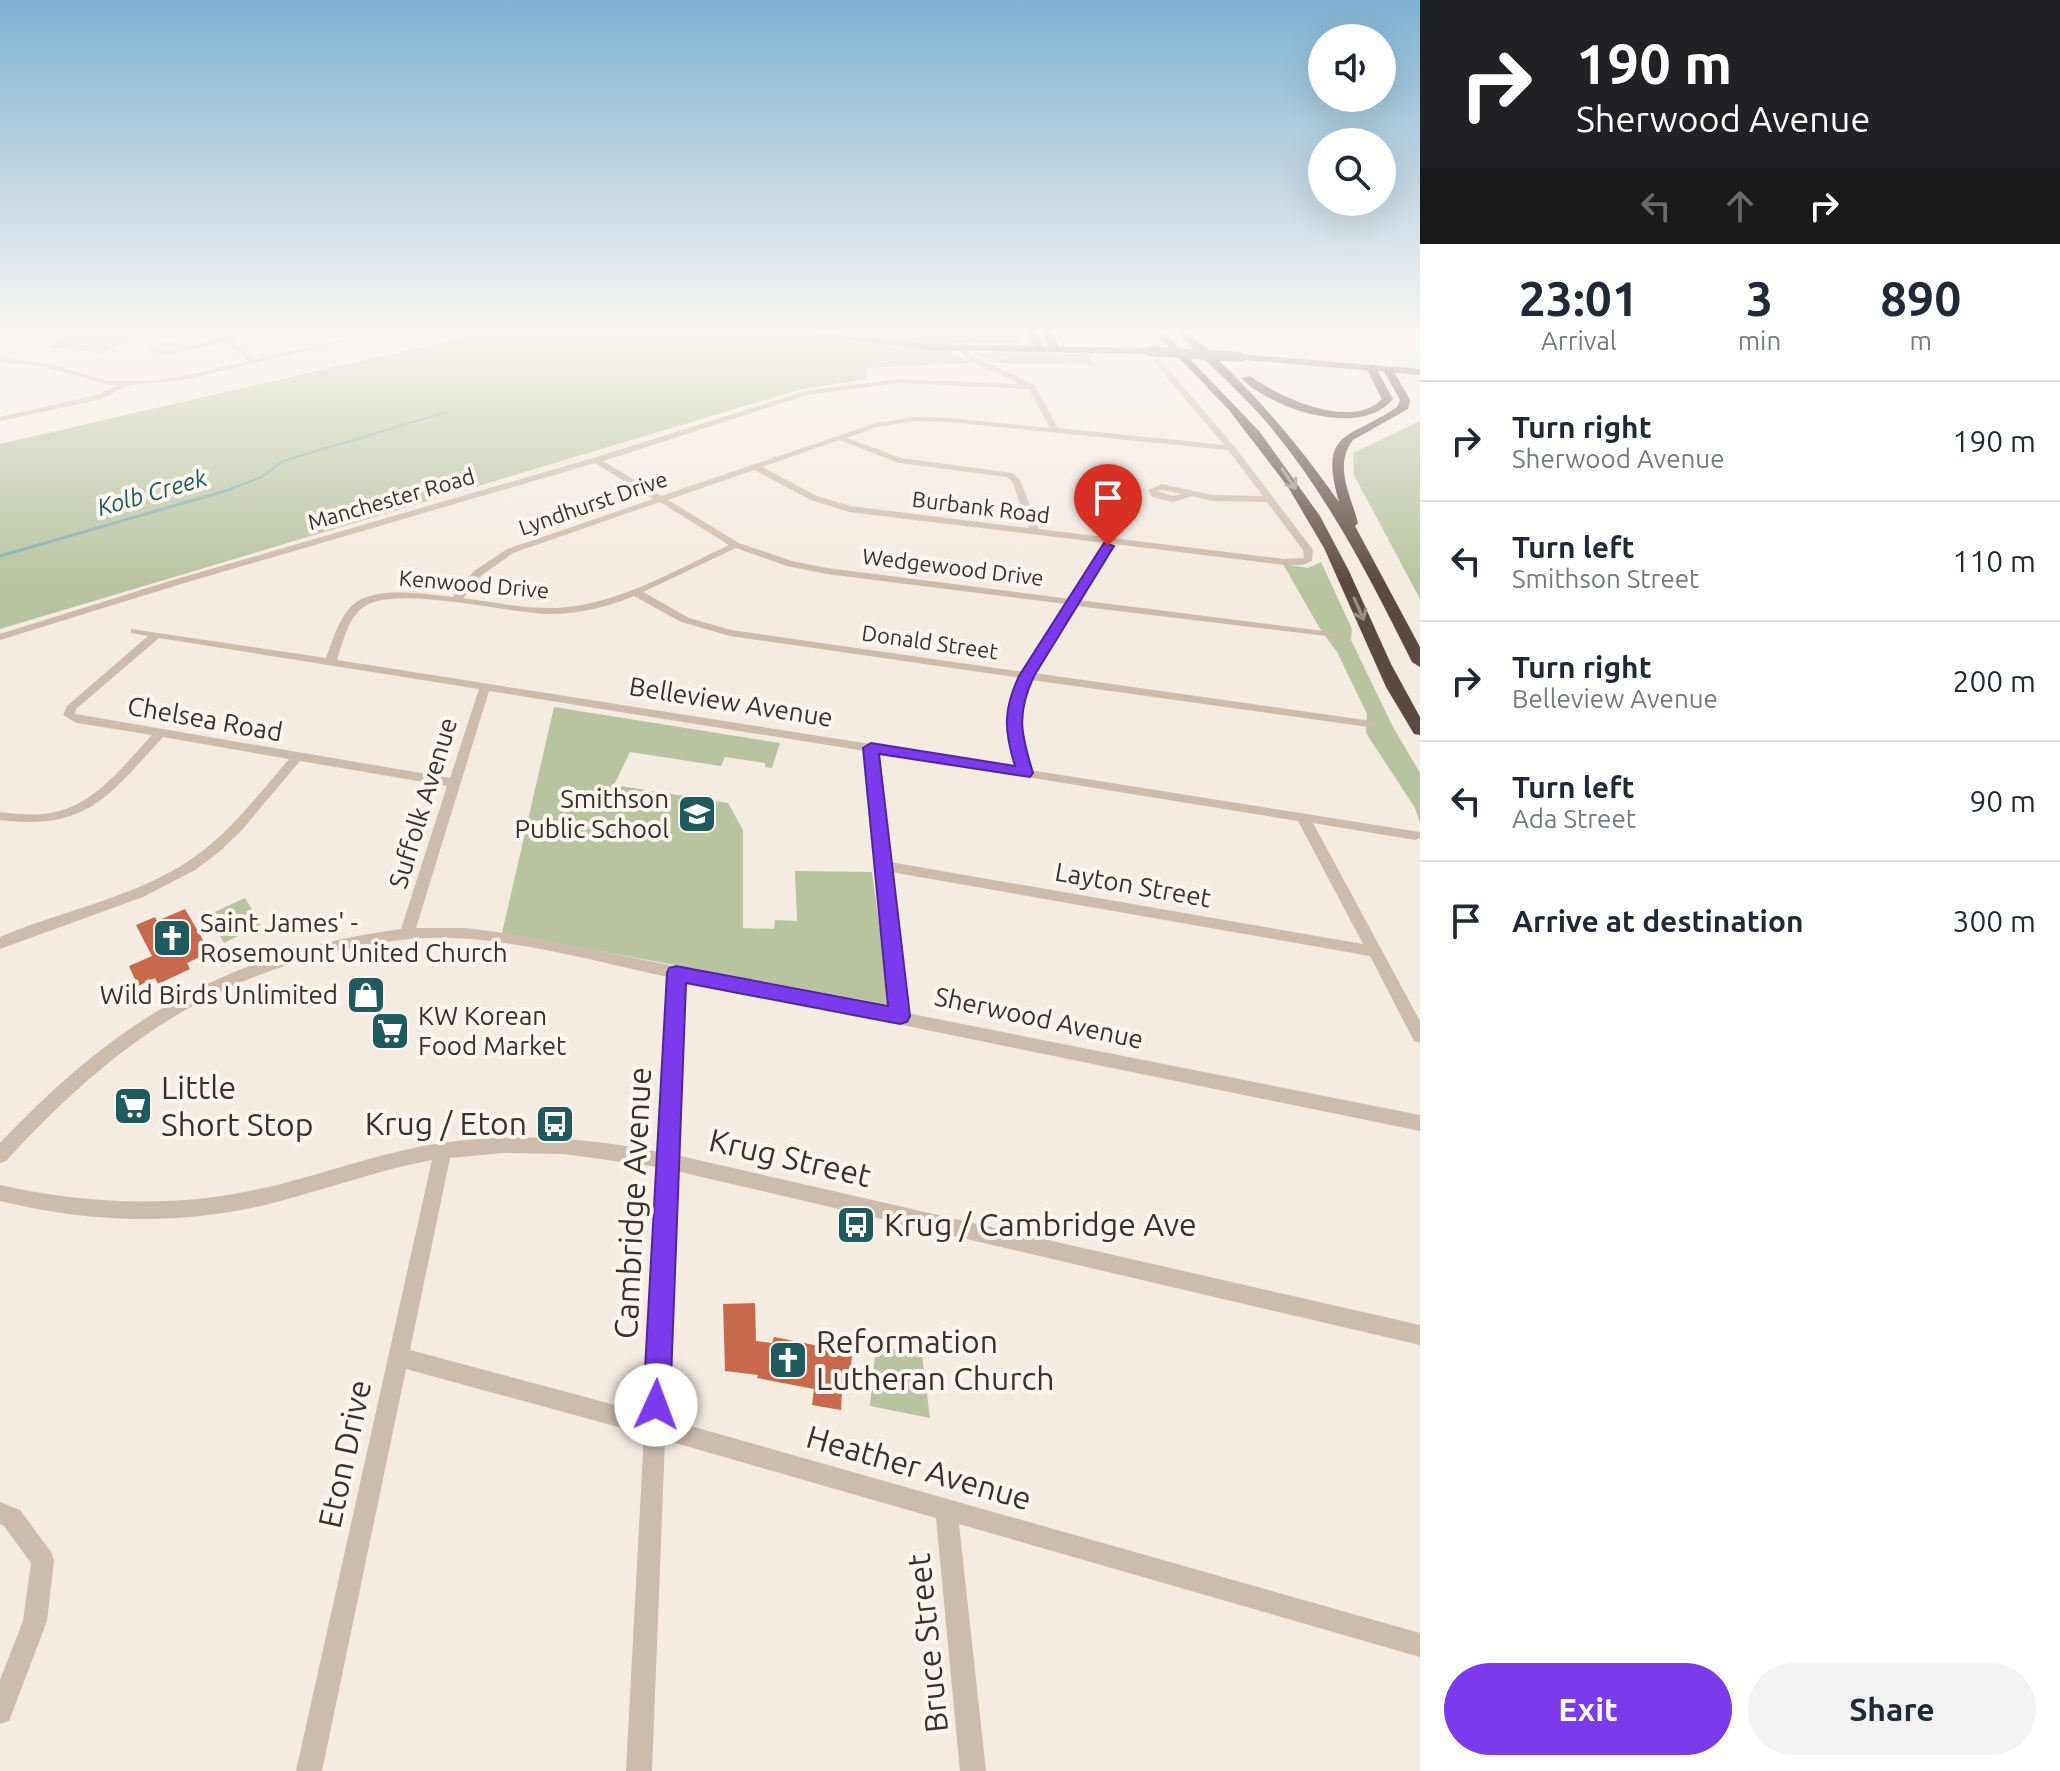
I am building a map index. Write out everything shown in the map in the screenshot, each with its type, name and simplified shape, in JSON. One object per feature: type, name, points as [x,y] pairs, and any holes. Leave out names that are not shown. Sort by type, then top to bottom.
[{"type":"highway","points":[[1241,416],[1269,451],[1332,550],[1382,659],[1420,730]]},
{"type":"highway","points":[[1268,416],[1321,485],[1353,534],[1420,662]]},
{"type":"highway","points":[[1353,534],[1336,455],[1346,439],[1390,416]]},
{"type":"street","name":"Manchester Road","points":[[0,637],[740,416]]},
{"type":"street","points":[[1047,416],[1055,430]]},
{"type":"street","points":[[1204,416],[1268,499]]},
{"type":"street","name":"Lyndhurst Drive","points":[[455,601],[478,573],[510,551],[868,427],[914,419],[1231,448]]},
{"type":"street","points":[[838,437],[899,460],[1012,476],[1035,532]]},
{"type":"street","name":"Wedgewood Drive","points":[[596,460],[736,545],[790,564],[1331,635]]},
{"type":"street","name":"Burbank Road","points":[[755,467],[814,498],[840,507],[1285,562],[1306,560],[1310,556],[1308,550],[1268,499]]},
{"type":"street","points":[[1188,495],[1268,499]]},
{"type":"street","points":[[1025,773],[1013,733],[1016,698],[1111,541]]},
{"type":"street","name":"Kenwood Drive","points":[[330,663],[352,612],[364,602],[393,596],[536,611],[567,610],[599,604],[633,591],[736,545]]},
{"type":"street","name":"Donald Street","points":[[633,591],[677,617],[715,630],[1372,725]]},
{"type":"street","name":"Belleview Avenue","points":[[135,631],[1415,835]]},
{"type":"street","name":"Chelsea Road","points":[[156,635],[68,712],[77,719],[453,783]]},
{"type":"street","name":"Suffolk Avenue","points":[[407,934],[485,687]]},
{"type":"street","points":[[0,816],[38,821],[73,814],[91,801],[160,734]]},
{"type":"street","points":[[871,748],[900,1016]]},
{"type":"street","points":[[0,943],[122,899],[179,874],[213,851],[297,757]]},
{"type":"street","points":[[1303,817],[1420,1036]]},
{"type":"street","name":"Layton Street","points":[[884,866],[1373,951]]},
{"type":"street","name":"Sherwood Avenue","points":[[0,1155],[37,1114],[115,1045],[150,1020],[215,984],[294,955],[407,934],[464,933],[526,942],[1420,1123]]},
{"type":"street","name":"Cambridge Avenue","points":[[639,1771],[676,973]]},
{"type":"street","name":"Krug Street","points":[[0,1193],[54,1205],[187,1208],[258,1198],[402,1157],[443,1150],[554,1143],[624,1151],[1420,1335]]},
{"type":"street","name":"Eton Drive","points":[[309,1771],[443,1150]]},
{"type":"street","name":"Heather Avenue","points":[[399,1357],[655,1426],[1420,1645]]},
{"type":"street","name":"Bruce Street","points":[[946,1509],[973,1771]]},
{"type":"street","points":[[0,1513],[12,1518],[43,1560],[35,1621],[0,1712]]},
{"type":"green space","points":[[123,416],[713,416],[0,629],[0,444]]},
{"type":"green space","points":[[1420,421],[1420,599],[1354,475],[1353,453]]},
{"type":"green space","points":[[1321,562],[1352,629],[1351,640],[1393,727],[1420,773],[1420,823],[1415,808],[1366,733],[1367,714],[1337,652],[1283,564],[1308,568]]},
{"type":"green space","name":"Smithson Public School","points":[[554,707],[780,743],[772,768],[765,767],[765,763],[725,757],[721,766],[630,752],[614,785],[728,803],[743,830],[743,928],[774,929],[775,920],[797,921],[795,871],[872,872],[890,1005],[502,933]]},
{"type":"green space","points":[[245,898],[261,925],[224,943],[208,915]]},
{"type":"green space","points":[[876,1345],[922,1355],[930,1418],[870,1406]]},
{"type":"building","name":"Saint James' - Rosemount United Church","points":[[185,909],[210,952],[187,963],[190,969],[158,984],[155,978],[138,986],[129,966],[152,956],[136,925],[155,917],[157,921]]},
{"type":"building","name":"Reformation Lutheran Church","points":[[755,1303],[756,1341],[772,1343],[774,1337],[824,1347],[825,1335],[853,1341],[849,1393],[842,1392],[841,1410],[812,1405],[814,1389],[757,1378],[758,1375],[725,1371],[723,1304]]},
{"type":"waterway","name":"Kolb Creek","points":[[225,491],[262,477],[283,461],[435,416]]},
{"type":"waterway","name":"Kolb Creek","points":[[0,556],[232,489]]},
{"type":"place","name":"Smithson Public School","points":[[697,814]]},
{"type":"place","name":"Saint James' - Rosemount United Church","points":[[172,938]]},
{"type":"place","name":"Wild Birds Unlimited","points":[[366,995]]},
{"type":"place","name":"KW Korean Food Market","points":[[390,1031]]},
{"type":"place","name":"Little Short Stop","points":[[133,1106]]},
{"type":"place","name":"Krug / Eton","points":[[555,1124]]},
{"type":"place","name":"Krug / Cambridge Ave","points":[[856,1225]]},
{"type":"place","name":"Reformation Lutheran Church","points":[[788,1360]]},
{"type":"route","points":[[656,1405],[676,973],[900,1016],[871,748],[1025,773],[1013,733],[1016,698],[1108,546]]}]
